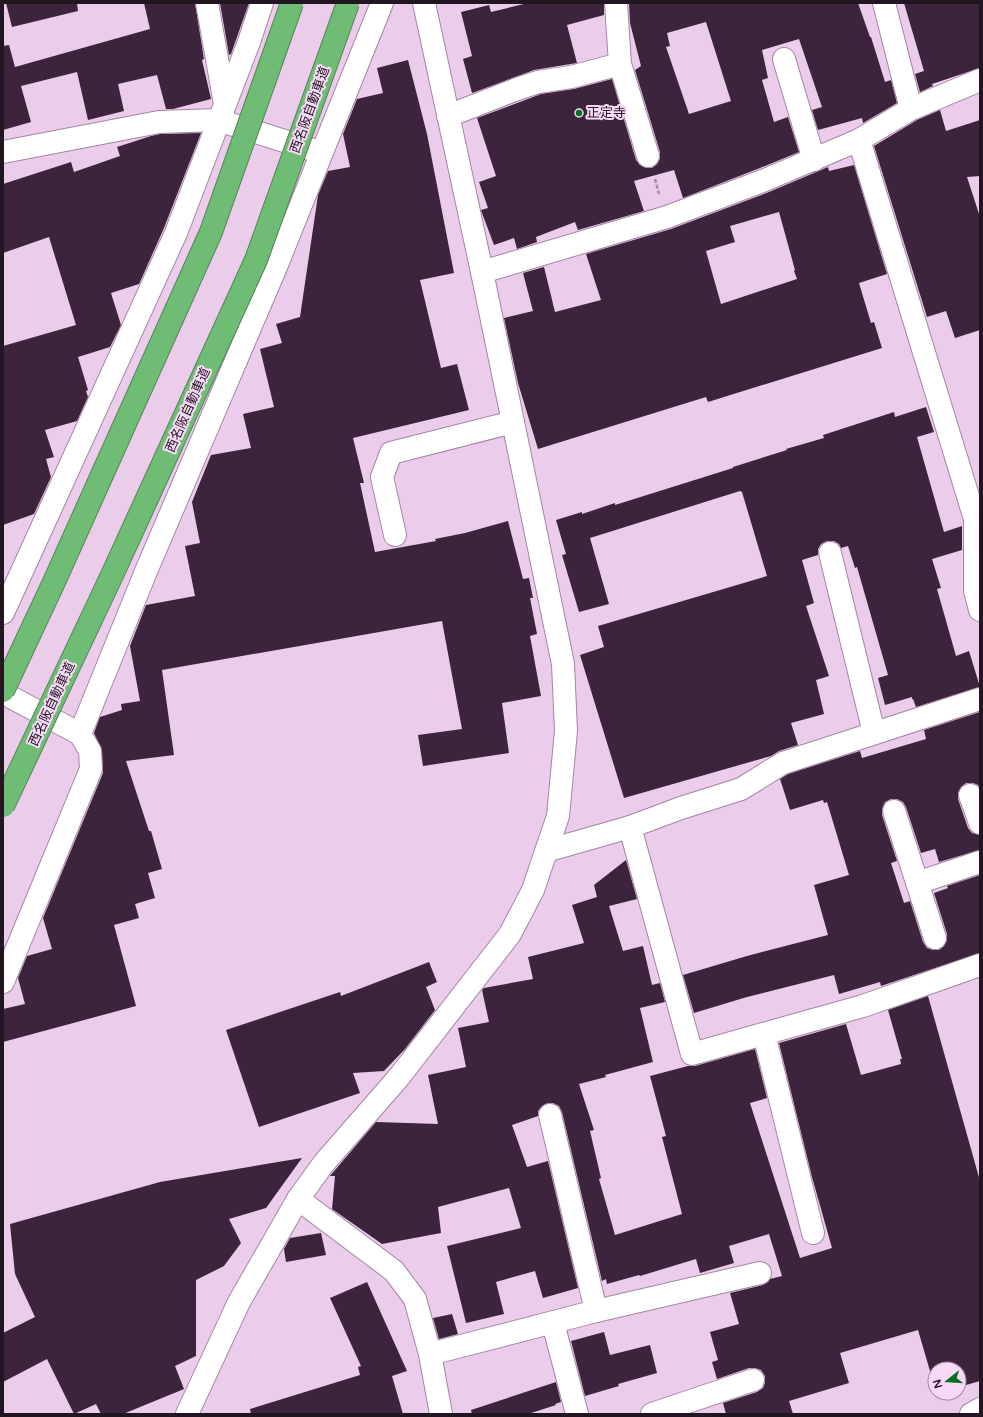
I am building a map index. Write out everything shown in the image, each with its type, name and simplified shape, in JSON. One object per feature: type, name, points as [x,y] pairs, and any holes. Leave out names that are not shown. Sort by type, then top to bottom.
[{"type":"highway","points":[[3,692],[211,232],[292,3]]},
{"type":"highway","name":"西名阪自動車道","points":[[3,806],[114,573],[256,260],[348,3]]},
{"type":"street","points":[[207,3],[222,112]]},
{"type":"street","points":[[3,613],[176,233],[249,42],[262,3]]},
{"type":"street","points":[[80,734],[150,562],[276,267],[382,3]]},
{"type":"street","points":[[187,1414],[239,1302],[298,1199],[324,1163],[399,1077],[510,934],[533,890],[558,816],[566,731],[563,664],[482,272],[424,3]]},
{"type":"street","points":[[616,3],[620,64],[648,156]]},
{"type":"street","points":[[884,3],[912,109]]},
{"type":"street","points":[[784,59],[814,160]]},
{"type":"street","points":[[448,116],[531,84],[571,77],[620,64]]},
{"type":"street","points":[[482,272],[666,217],[765,180],[859,140],[912,109],[980,80]]},
{"type":"street","points":[[3,152],[159,122],[222,112],[321,153]]},
{"type":"street","points":[[859,140],[975,519],[976,591],[980,610]]},
{"type":"street","points":[[395,535],[382,477],[391,453],[513,422]]},
{"type":"street","points":[[830,553],[874,733]]},
{"type":"street","points":[[3,692],[80,734],[90,751],[91,769],[3,982]]},
{"type":"street","points":[[546,851],[630,826],[741,789],[783,763],[980,699]]},
{"type":"street","points":[[970,795],[980,823]]},
{"type":"street","points":[[894,811],[935,938]]},
{"type":"street","points":[[630,826],[692,1054],[863,1006],[980,965]]},
{"type":"street","points":[[917,883],[980,862]]},
{"type":"street","points":[[764,1034],[813,1233]]},
{"type":"street","points":[[550,1115],[596,1311]]},
{"type":"street","points":[[298,1199],[394,1271],[415,1299],[430,1354],[441,1414]]},
{"type":"street","points":[[430,1354],[596,1311],[760,1273]]},
{"type":"street","points":[[553,1323],[577,1414]]},
{"type":"street","points":[[652,1414],[753,1380]]},
{"type":"street","points":[[971,1414],[980,1409]]},
{"type":"path","points":[[648,156],[666,217]]},
{"type":"building","points":[[6,3],[77,3],[78,11],[12,27]]},
{"type":"building","points":[[144,3],[195,3],[204,59],[202,60],[211,99],[173,109],[166,109],[157,75],[118,84],[124,111],[88,120],[77,72],[21,86],[31,122],[3,130],[3,46],[9,45],[15,67],[150,29]]},
{"type":"building","points":[[220,3],[249,3],[231,54],[229,55]]},
{"type":"building","points":[[528,3],[604,3],[604,15],[567,25],[577,63],[534,70],[472,93],[463,59],[472,56],[461,12],[489,5],[491,12]]},
{"type":"building","points":[[629,3],[858,3],[871,37],[885,82],[891,80],[897,103],[863,123],[862,118],[818,130],[812,110],[822,107],[799,39],[762,50],[768,78],[762,80],[774,122],[788,117],[799,152],[683,198],[674,170],[634,181],[644,211],[578,230],[575,222],[536,237],[537,242],[517,249],[514,238],[494,245],[481,210],[488,208],[479,182],[496,176],[477,118],[541,94],[574,89],[612,79],[636,160],[640,165],[646,168],[652,168],[657,164],[660,158],[660,152],[635,70],[641,66],[630,23]],"holes":[[[706,22],[731,101],[689,114],[666,47],[670,46],[667,33]]]},
{"type":"building","points":[[904,3],[980,3],[980,68],[932,84],[933,86],[920,92],[915,74],[924,71]]},
{"type":"building","points":[[408,60],[427,134],[454,273],[420,280],[441,368],[457,364],[469,410],[353,438],[364,483],[360,483],[375,552],[436,541],[435,539],[465,533],[508,521],[523,579],[529,578],[533,598],[530,598],[537,634],[530,636],[541,696],[502,703],[509,753],[423,766],[418,735],[462,729],[442,621],[162,670],[174,755],[126,761],[149,831],[151,831],[162,869],[148,873],[155,898],[135,904],[139,918],[114,925],[136,1006],[3,1042],[3,1009],[25,1004],[18,978],[27,956],[52,949],[43,918],[103,773],[102,750],[94,733],[100,717],[122,710],[121,704],[140,701],[130,646],[146,605],[195,596],[185,546],[200,543],[192,502],[211,455],[251,448],[243,414],[274,407],[260,349],[282,343],[276,324],[300,317],[318,195],[328,171],[350,167],[343,134],[357,99],[383,93],[377,68]]},
{"type":"building","points":[[940,110],[946,131],[980,120],[980,176],[967,177],[980,217],[980,330],[955,338],[946,311],[927,317],[874,146],[917,120]]},
{"type":"building","points":[[201,133],[164,228],[139,284],[111,293],[121,325],[110,347],[78,357],[88,390],[86,391],[88,397],[77,421],[45,430],[54,457],[46,459],[51,477],[34,514],[3,525],[3,346],[76,325],[49,237],[3,253],[3,184],[71,162],[74,172],[120,156],[117,147],[151,136],[160,134]]},
{"type":"building","points":[[854,165],[887,274],[859,283],[871,323],[874,322],[882,348],[708,402],[706,397],[538,449],[518,383],[504,318],[533,311],[523,273],[544,267],[555,312],[601,300],[586,254],[671,229],[769,192],[828,167],[829,171]],"holes":[[[779,212],[797,279],[721,304],[706,251],[735,242],[730,226]]]},
{"type":"building","points":[[926,407],[934,432],[917,437],[944,532],[962,526],[962,550],[932,559],[941,588],[937,589],[956,656],[969,651],[980,687],[916,707],[912,697],[885,705],[878,678],[888,675],[857,567],[855,568],[848,546],[841,548],[839,544],[834,541],[827,541],[821,544],[818,549],[818,555],[802,560],[814,603],[806,606],[829,676],[816,680],[824,714],[791,723],[798,745],[779,751],[771,756],[624,798],[580,655],[604,647],[598,626],[767,576],[742,492],[740,491],[590,538],[609,604],[579,612],[562,555],[566,554],[556,520],[582,512],[582,514],[615,503],[615,505],[733,468],[787,450],[786,449],[824,438],[823,435],[894,412],[895,417]]},
{"type":"building","points":[[980,712],[980,788],[978,785],[973,783],[966,783],[961,787],[958,793],[958,799],[968,828],[972,833],[980,835],[980,850],[939,862],[935,849],[921,853],[903,802],[897,799],[891,799],[885,802],[882,809],[882,815],[897,861],[891,863],[904,903],[910,901],[923,942],[927,948],[939,950],[944,946],[947,940],[947,934],[934,893],[948,888],[947,886],[980,875],[980,953],[881,986],[880,982],[839,994],[834,975],[747,997],[694,1013],[683,975],[747,956],[828,935],[814,885],[849,875],[827,802],[824,803],[823,800],[790,810],[780,779],[788,774],[860,751],[862,758],[926,739],[924,730]]},
{"type":"building","points":[[626,860],[637,899],[609,906],[623,951],[643,946],[652,985],[660,983],[665,1002],[640,1008],[653,1062],[605,1075],[606,1077],[579,1084],[594,1130],[590,1131],[601,1178],[599,1179],[615,1235],[682,1214],[662,1137],[666,1136],[650,1076],[688,1066],[695,1066],[755,1049],[767,1098],[750,1103],[800,1258],[832,1248],[812,1177],[779,1043],[846,1024],[861,1075],[901,1064],[900,1059],[902,1059],[888,1010],[928,996],[980,1181],[980,1381],[967,1385],[967,1361],[927,1361],[918,1330],[840,1353],[849,1383],[789,1401],[793,1414],[726,1414],[723,1403],[757,1392],[763,1388],[765,1376],[761,1370],[749,1368],[717,1379],[712,1362],[718,1360],[710,1332],[739,1324],[730,1293],[763,1285],[770,1279],[782,1276],[769,1234],[729,1246],[734,1263],[700,1273],[696,1259],[640,1276],[639,1275],[607,1284],[606,1279],[602,1281],[562,1112],[559,1106],[553,1103],[548,1103],[542,1106],[538,1111],[538,1116],[512,1125],[527,1167],[548,1161],[578,1288],[543,1298],[535,1271],[496,1282],[504,1314],[466,1323],[447,1246],[521,1228],[509,1188],[438,1207],[441,1233],[382,1244],[332,1209],[335,1176],[330,1176],[376,1122],[438,1124],[428,1075],[466,1067],[458,1028],[489,1022],[482,990],[484,988],[533,979],[528,957],[584,943],[572,905],[597,897],[594,885]]},
{"type":"building","points":[[429,962],[437,982],[426,987],[435,1010],[405,1049],[384,1071],[353,1073],[360,1093],[259,1127],[226,1030],[340,992],[341,996]]},
{"type":"building","points":[[302,1158],[266,1208],[229,1219],[241,1243],[224,1266],[196,1280],[196,1356],[175,1366],[184,1389],[123,1414],[101,1414],[96,1404],[74,1414],[47,1359],[3,1382],[3,1333],[35,1317],[15,1274],[10,1224],[160,1182]]},
{"type":"building","points":[[321,1233],[326,1255],[286,1262],[284,1249],[290,1238]]},
{"type":"building","points":[[367,1282],[407,1371],[392,1376],[403,1414],[251,1414],[250,1409],[360,1375],[358,1367],[361,1366],[330,1298]]},
{"type":"building","points":[[452,1314],[458,1334],[439,1339],[433,1318]]},
{"type":"building","points":[[604,1332],[610,1355],[650,1345],[657,1373],[618,1384],[619,1386],[585,1396],[571,1341]]},
{"type":"building","points":[[556,1382],[561,1402],[555,1404],[556,1405],[528,1414],[472,1414],[471,1410]]},
{"type":"place","name":"正定寺","points":[[579,113]]}]
